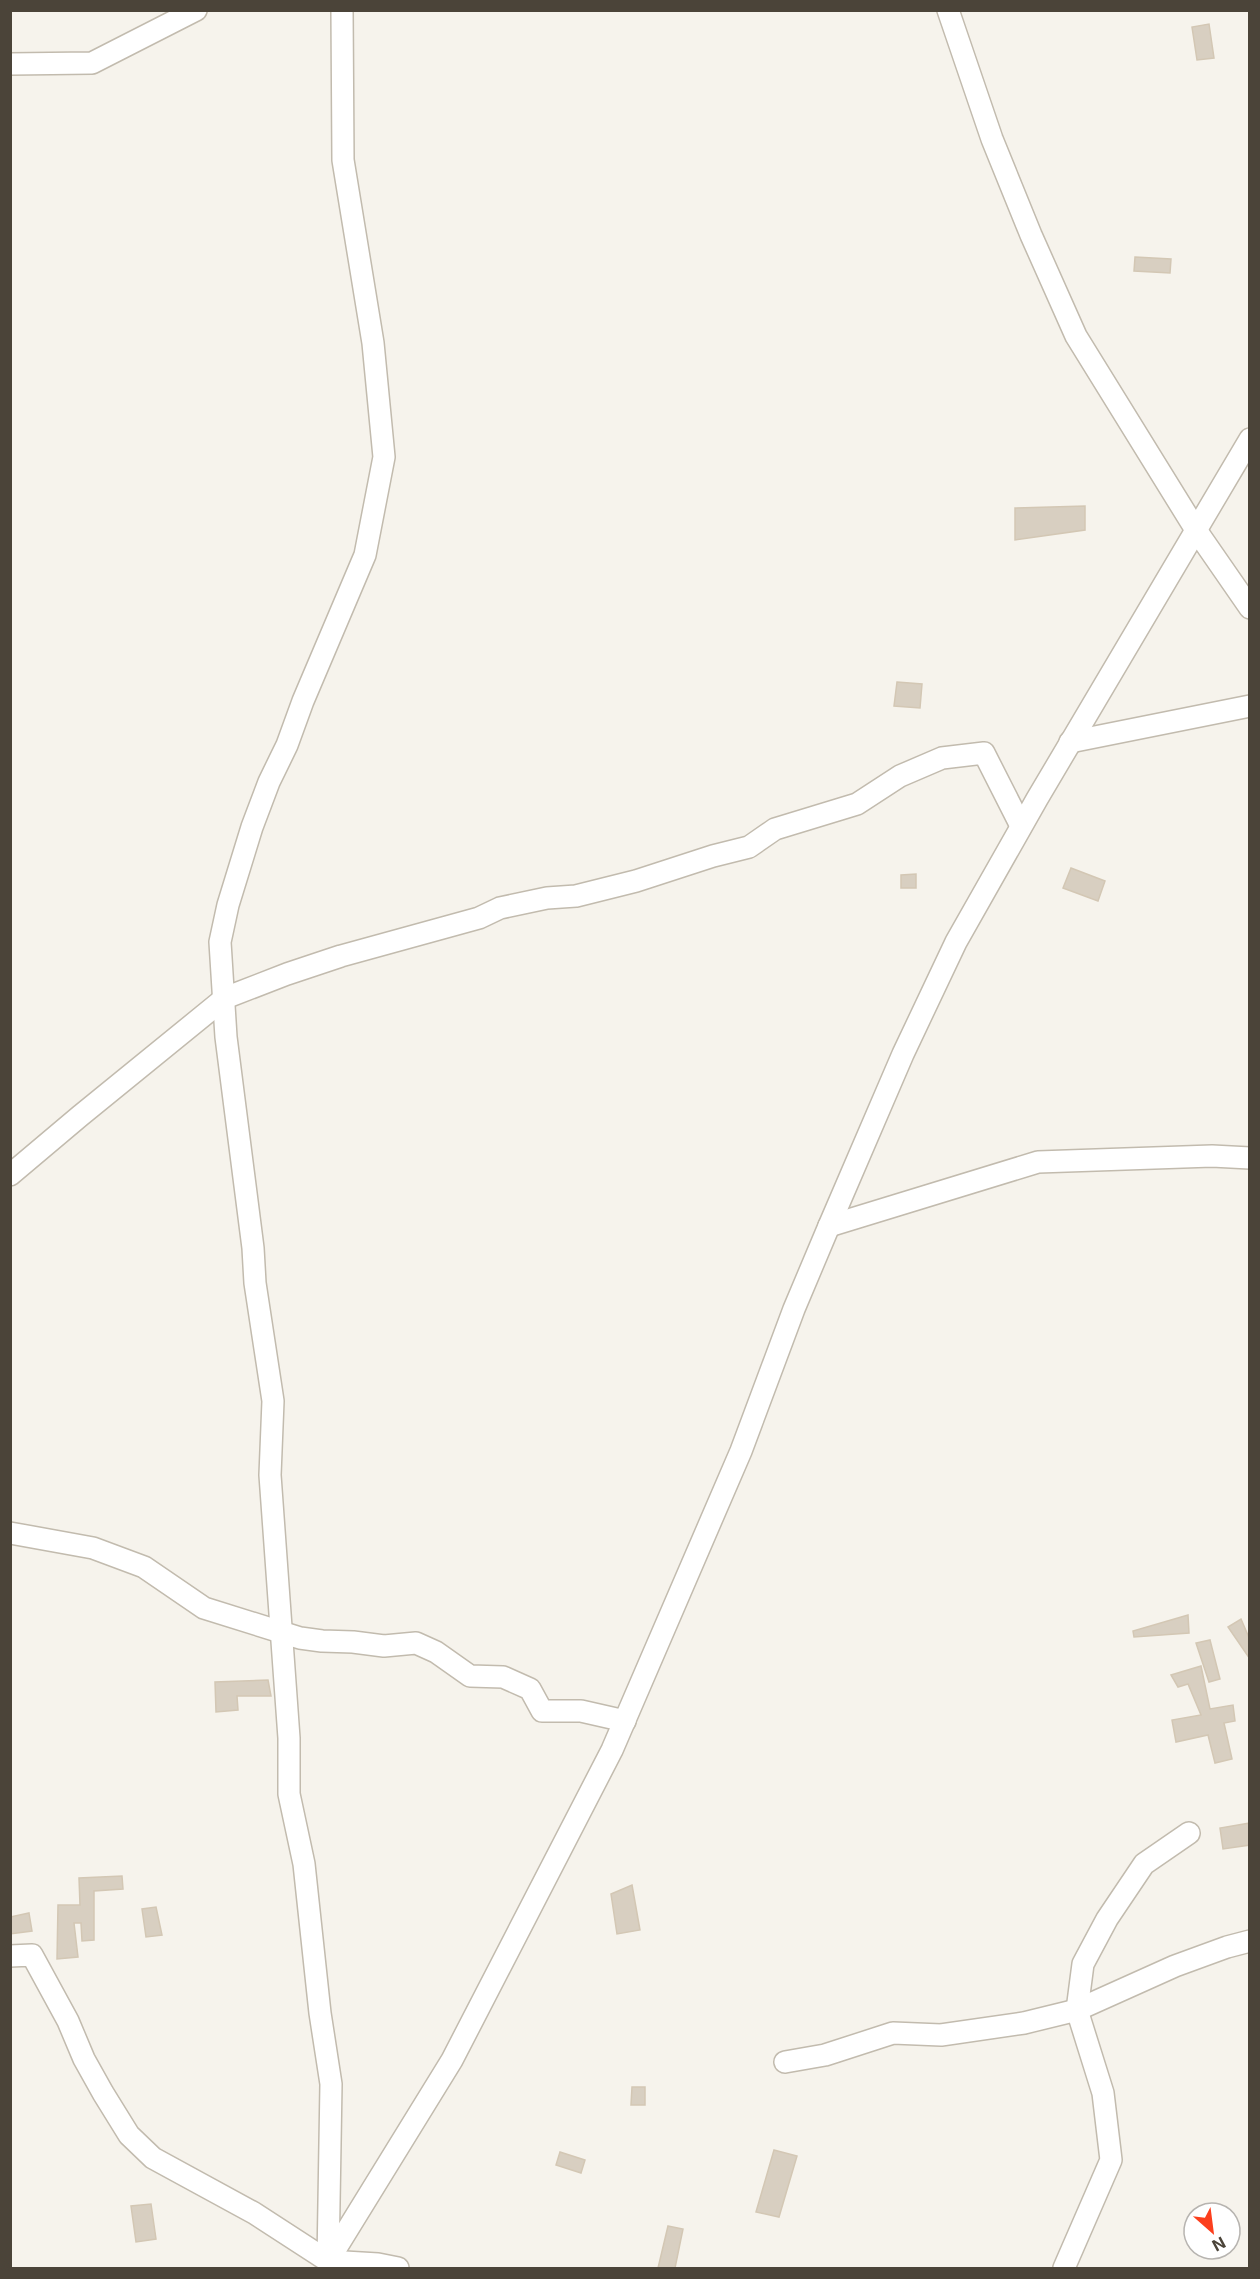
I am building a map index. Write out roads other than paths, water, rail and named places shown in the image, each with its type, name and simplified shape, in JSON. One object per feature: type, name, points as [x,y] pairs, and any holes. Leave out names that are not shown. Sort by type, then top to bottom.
[{"type":"street","points":[[10,64],[92,63],[196,10]]},
{"type":"street","points":[[325,2265],[331,2084],[320,2013],[304,1864],[289,1794],[289,1738],[283,1632],[270,1475],[273,1401],[255,1283],[253,1248],[226,1037],[220,942],[228,905],[252,827],[365,555],[384,458],[373,343],[344,160],[342,10]]},
{"type":"street","points":[[948,10],[992,139],[1076,336],[1196,530],[1250,608]]},
{"type":"street","points":[[325,2265],[452,2060],[612,1750],[741,1451],[829,1226],[903,1054],[956,942],[1070,742],[1250,439]]},
{"type":"street","points":[[1070,742],[1250,706]]},
{"type":"street","points":[[10,1175],[225,998],[287,974],[341,956],[478,918],[501,908],[547,898],[576,896],[636,881],[749,847],[775,829],[857,804],[900,776],[942,758],[984,753],[1021,826]]},
{"type":"street","points":[[829,1226],[1038,1161],[1212,1156],[1250,1158]]},
{"type":"street","points":[[10,1533],[93,1548],[144,1567],[204,1608],[300,1638],[384,1646],[416,1643],[470,1676],[503,1677],[530,1689],[542,1711],[581,1711],[625,1721]]},
{"type":"street","points":[[1064,2268],[1111,2160],[1103,2093],[1077,2010],[1083,1964],[1107,1919],[1144,1864],[1189,1833]]},
{"type":"street","points":[[785,2062],[825,2055],[893,2033],[941,2035],[1024,2023],[1077,2010],[1176,1966],[1250,1941]]},
{"type":"street","points":[[10,1956],[32,1955],[68,2021],[84,2059],[129,2135],[153,2158],[254,2213],[325,2265],[378,2264],[398,2268]]}]
